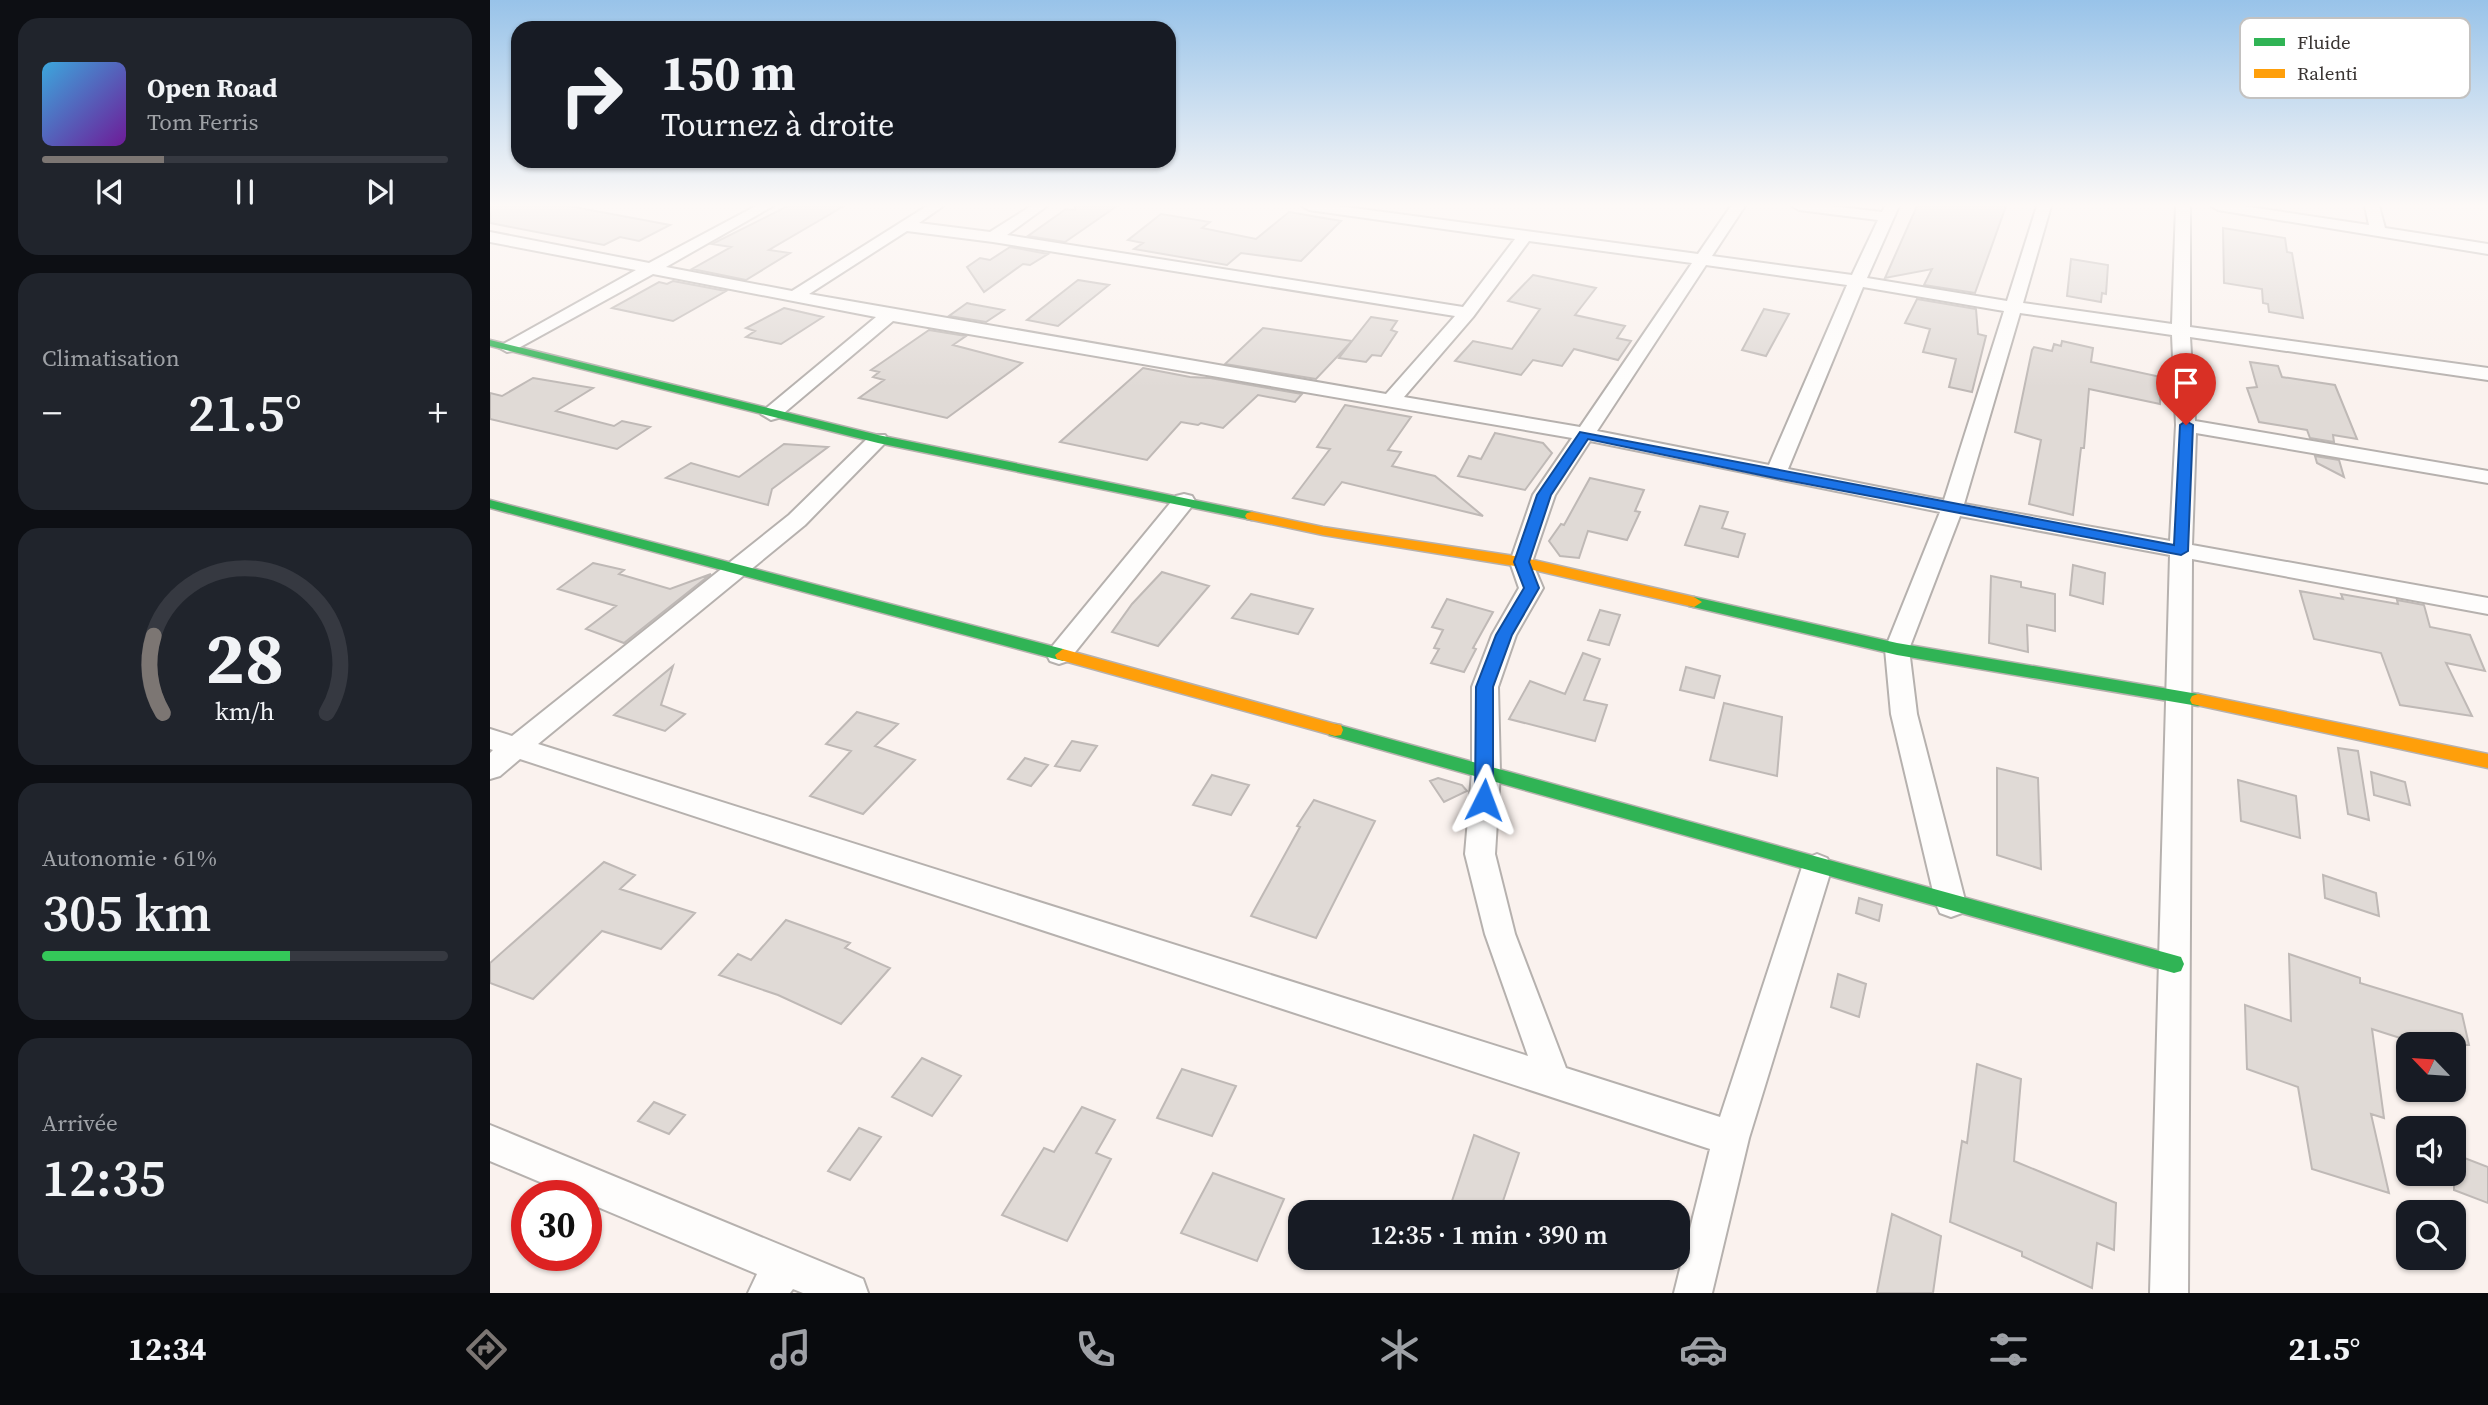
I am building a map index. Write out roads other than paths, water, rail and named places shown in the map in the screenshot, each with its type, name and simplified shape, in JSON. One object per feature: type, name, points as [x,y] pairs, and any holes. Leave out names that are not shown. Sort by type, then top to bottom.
[{"type":"street","points":[[648,266],[890,315],[1584,434],[1952,508],[2488,606]]},
{"type":"street","points":[[796,295],[840,266]]},
{"type":"street","points":[[1176,266],[1467,313]]},
{"type":"street","points":[[1392,399],[1467,313],[1502,266]]},
{"type":"street","points":[[1554,1081],[1500,934],[1480,854],[1486,773],[1485,687],[1504,635],[1531,588],[1521,562],[1544,495],[1698,266]]},
{"type":"street","points":[[1749,266],[2012,307],[2488,374]]},
{"type":"street","points":[[1775,474],[1864,266]]},
{"type":"street","points":[[1951,904],[1904,714],[1898,649],[1952,508],[2025,266]]},
{"type":"street","points":[[2168,1293],[2181,551],[2186,425],[2181,331],[2182,266]]},
{"type":"street","points":[[507,347],[652,267]]},
{"type":"street","points":[[771,414],[890,315]]},
{"type":"street","points":[[490,343],[878,439],[1323,531],[1521,562],[1898,649],[2178,696],[2488,761]]},
{"type":"street","points":[[2186,425],[2488,477]]},
{"type":"street","points":[[490,768],[503,743],[741,566],[797,520],[878,439]]},
{"type":"street","points":[[1059,655],[1184,501]]},
{"type":"street","points":[[490,505],[741,566],[2174,964]]},
{"type":"street","points":[[503,743],[1731,1138]]},
{"type":"street","points":[[1693,1293],[1731,1138],[1817,867]]},
{"type":"street","points":[[490,1143],[777,1280],[849,1293]]}]
